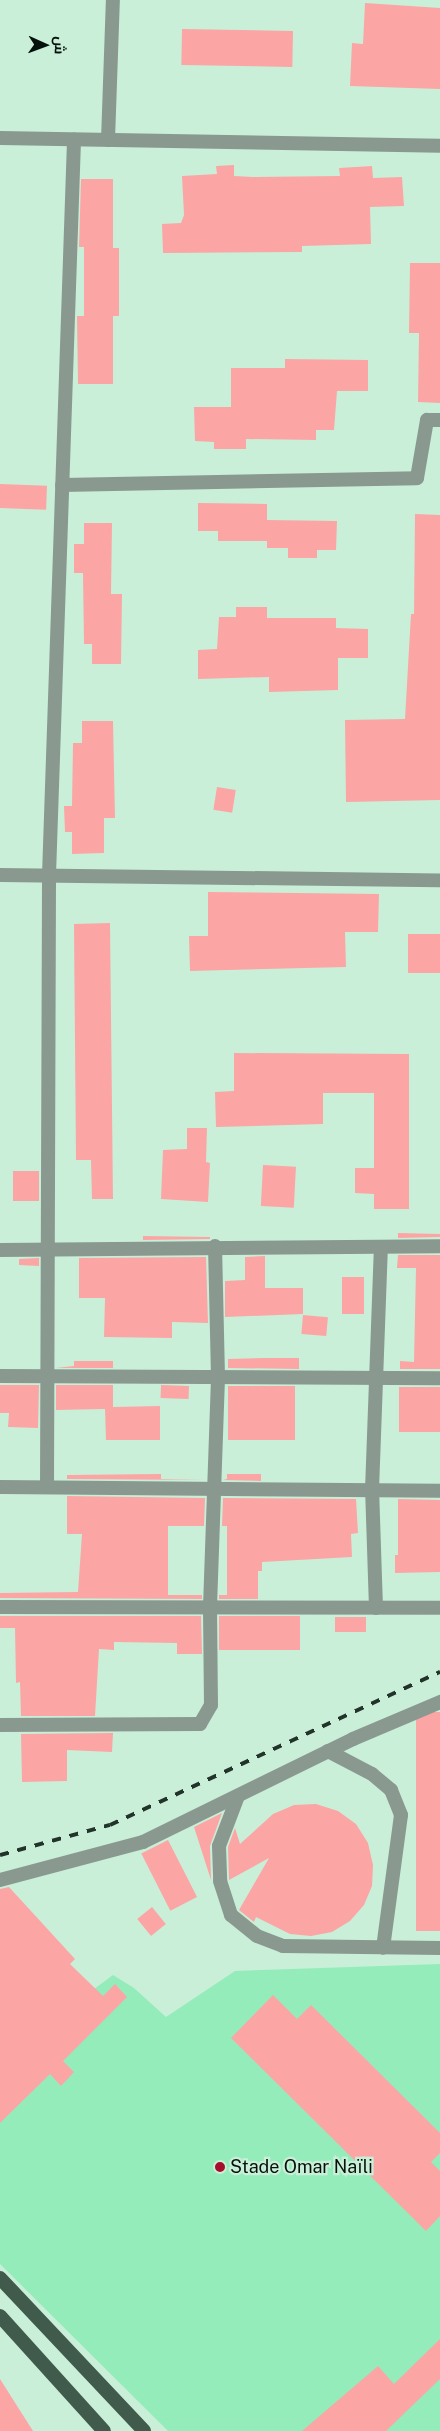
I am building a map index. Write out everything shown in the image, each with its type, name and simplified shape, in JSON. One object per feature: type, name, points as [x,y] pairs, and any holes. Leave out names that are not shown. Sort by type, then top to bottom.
[{"type":"main road","points":[[0,2278],[144,2431]]},
{"type":"main road","points":[[0,2316],[104,2431]]},
{"type":"street","points":[[108,140],[112,0]]},
{"type":"street","points":[[0,138],[440,146]]},
{"type":"street","points":[[47,1487],[50,1250],[49,874],[74,139]]},
{"type":"street","points":[[62,485],[417,478],[427,420],[440,420]]},
{"type":"street","points":[[0,875],[49,874],[440,880]]},
{"type":"street","points":[[0,1725],[200,1724],[211,1705],[210,1608],[216,1488],[218,1377],[215,1246]]},
{"type":"street","points":[[0,1250],[215,1246],[440,1246]]},
{"type":"street","points":[[376,1608],[372,1490],[378,1378],[381,1247]]},
{"type":"street","points":[[0,1376],[440,1378]]},
{"type":"street","points":[[0,1486],[440,1490]]},
{"type":"street","points":[[0,1607],[440,1608]]},
{"type":"street","points":[[0,1880],[143,1842],[328,1751],[440,1702]]},
{"type":"street","points":[[328,1751],[372,1774],[391,1790],[401,1814],[383,1948]]},
{"type":"street","points":[[238,1796],[219,1846],[220,1881],[231,1915],[257,1936],[283,1946],[440,1948]]},
{"type":"green space","name":"Stade Omar Naïli","points":[[440,1964],[440,2431],[168,2431],[0,2264],[0,2071],[59,2015],[113,1975],[134,1988],[166,2017],[235,1971]]},
{"type":"building","points":[[365,3],[440,8],[440,89],[350,86],[352,43],[363,44]]},
{"type":"building","points":[[182,29],[293,31],[292,67],[181,65]]},
{"type":"building","points":[[234,165],[234,176],[253,177],[340,176],[339,168],[372,166],[373,178],[402,177],[404,206],[370,207],[371,244],[302,246],[302,252],[163,253],[162,224],[181,223],[184,215],[182,176],[217,174],[216,166]]},
{"type":"building","points":[[81,179],[113,179],[113,248],[119,248],[119,316],[113,316],[113,384],[78,384],[77,316],[84,316],[84,247],[79,247]]},
{"type":"building","points":[[410,263],[440,263],[440,403],[418,402],[419,333],[409,333]]},
{"type":"building","points":[[285,359],[368,360],[368,391],[337,391],[334,430],[316,430],[316,440],[246,439],[246,449],[214,449],[214,442],[195,441],[194,407],[231,407],[231,368],[285,368]]},
{"type":"building","points":[[0,484],[47,486],[46,510],[0,508]]},
{"type":"building","points":[[198,503],[267,504],[267,520],[337,521],[336,550],[317,550],[317,558],[288,558],[288,548],[267,548],[267,541],[218,541],[218,531],[198,531]]},
{"type":"building","points":[[415,514],[440,515],[440,800],[346,802],[345,720],[405,719],[411,614],[414,614]]},
{"type":"building","points":[[84,523],[112,523],[111,594],[122,594],[121,664],[92,664],[92,644],[84,644],[83,573],[74,573],[74,544],[84,544]]},
{"type":"building","points":[[236,607],[267,607],[267,618],[336,618],[336,628],[368,629],[368,658],[338,658],[338,690],[269,692],[269,677],[198,679],[198,650],[217,649],[219,617],[236,617]]},
{"type":"building","points":[[82,721],[113,721],[115,818],[104,818],[104,853],[72,854],[72,832],[65,832],[64,806],[72,806],[73,743],[82,743]]},
{"type":"building","points":[[217,787],[236,790],[232,813],[213,810]]},
{"type":"building","points":[[208,892],[379,894],[378,932],[345,932],[346,967],[190,971],[189,936],[208,936]]},
{"type":"building","points":[[110,923],[113,1199],[92,1199],[91,1160],[76,1160],[74,924]]},
{"type":"building","points":[[408,934],[440,934],[440,973],[408,973]]},
{"type":"building","points":[[234,1053],[409,1054],[409,1209],[374,1209],[374,1194],[355,1193],[355,1168],[374,1168],[374,1093],[323,1093],[323,1124],[216,1127],[215,1092],[234,1091]]},
{"type":"building","points":[[187,1128],[207,1128],[206,1162],[210,1163],[208,1202],[161,1199],[163,1150],[187,1149]]},
{"type":"building","points":[[263,1165],[296,1167],[294,1208],[261,1206]]},
{"type":"building","points":[[13,1171],[39,1171],[39,1201],[13,1201]]},
{"type":"building","points":[[398,1233],[440,1234],[440,1237],[398,1238]]},
{"type":"building","points":[[143,1236],[210,1237],[210,1239],[143,1240]]},
{"type":"building","points":[[398,1255],[440,1255],[440,1369],[400,1369],[400,1361],[414,1362],[416,1268],[397,1268]]},
{"type":"building","points":[[265,1256],[265,1288],[303,1288],[303,1314],[225,1317],[225,1281],[245,1280],[245,1257]]},
{"type":"building","points":[[206,1257],[208,1323],[172,1322],[172,1338],[104,1337],[105,1298],[79,1298],[79,1258]]},
{"type":"building","points":[[39,1258],[39,1266],[19,1265],[19,1259]]},
{"type":"building","points":[[342,1277],[364,1277],[364,1314],[342,1314]]},
{"type":"building","points":[[303,1315],[328,1317],[326,1336],[301,1334]]},
{"type":"building","points":[[299,1358],[299,1369],[228,1368],[228,1359]]},
{"type":"building","points":[[74,1361],[113,1361],[113,1368],[56,1368],[74,1366]]},
{"type":"building","points":[[0,1385],[39,1385],[38,1428],[8,1427],[9,1413],[0,1413]]},
{"type":"building","points":[[56,1385],[113,1385],[113,1407],[160,1406],[160,1440],[106,1440],[105,1409],[56,1410]]},
{"type":"building","points":[[161,1385],[189,1386],[189,1399],[161,1398]]},
{"type":"building","points":[[228,1386],[295,1386],[295,1440],[228,1440]]},
{"type":"building","points":[[399,1387],[440,1387],[440,1432],[399,1432]]},
{"type":"building","points":[[161,1474],[161,1479],[206,1480],[67,1479],[67,1475]]},
{"type":"building","points":[[227,1474],[261,1474],[261,1481],[223,1480],[227,1479]]},
{"type":"building","points":[[67,1496],[205,1498],[204,1526],[168,1526],[168,1595],[202,1595],[202,1599],[0,1598],[0,1593],[78,1592],[82,1534],[67,1534]]},
{"type":"building","points":[[223,1498],[356,1499],[358,1533],[351,1534],[352,1557],[262,1562],[262,1571],[258,1571],[258,1599],[219,1599],[219,1595],[227,1595],[227,1526],[222,1526]]},
{"type":"building","points":[[398,1499],[440,1500],[440,1572],[395,1573],[395,1555],[398,1555]]},
{"type":"building","points":[[0,1616],[201,1616],[202,1654],[177,1654],[177,1643],[114,1642],[114,1650],[99,1649],[95,1716],[21,1716],[20,1682],[16,1683],[15,1628],[0,1628]]},
{"type":"building","points":[[219,1616],[300,1616],[300,1650],[219,1650]]},
{"type":"building","points":[[335,1617],[366,1617],[366,1632],[335,1632]]},
{"type":"building","points":[[416,1712],[440,1712],[440,1931],[416,1931]]},
{"type":"building","points":[[113,1733],[112,1752],[67,1750],[67,1781],[22,1782],[21,1734]]},
{"type":"building","points":[[316,1804],[338,1811],[356,1824],[368,1843],[373,1865],[372,1886],[364,1905],[350,1921],[332,1932],[311,1936],[290,1934],[256,1917],[254,1922],[239,1910],[269,1858],[229,1880],[228,1847],[235,1828],[240,1844],[273,1814],[294,1805]]},
{"type":"building","points":[[222,1813],[210,1846],[211,1880],[194,1827]]},
{"type":"building","points":[[168,1840],[197,1897],[170,1911],[141,1854]]},
{"type":"building","points":[[9,1887],[75,1959],[70,1964],[103,1996],[115,1984],[127,1997],[63,2061],[74,2072],[61,2086],[50,2074],[0,2123],[0,1889]]},
{"type":"building","points":[[152,1907],[166,1924],[151,1936],[137,1919]]},
{"type":"building","points":[[273,1995],[297,2019],[311,2005],[440,2133],[440,2153],[431,2162],[440,2171],[440,2216],[426,2231],[231,2038]]},
{"type":"building","points":[[440,2339],[440,2379],[386,2431],[302,2431],[378,2366],[394,2384]]},
{"type":"building","points":[[0,2379],[33,2431],[0,2431]]},
{"type":"railway","points":[[0,1855],[110,1825],[440,1672]]},
{"type":"place","name":"Stade Omar Naïli","points":[[220,2167]]}]
